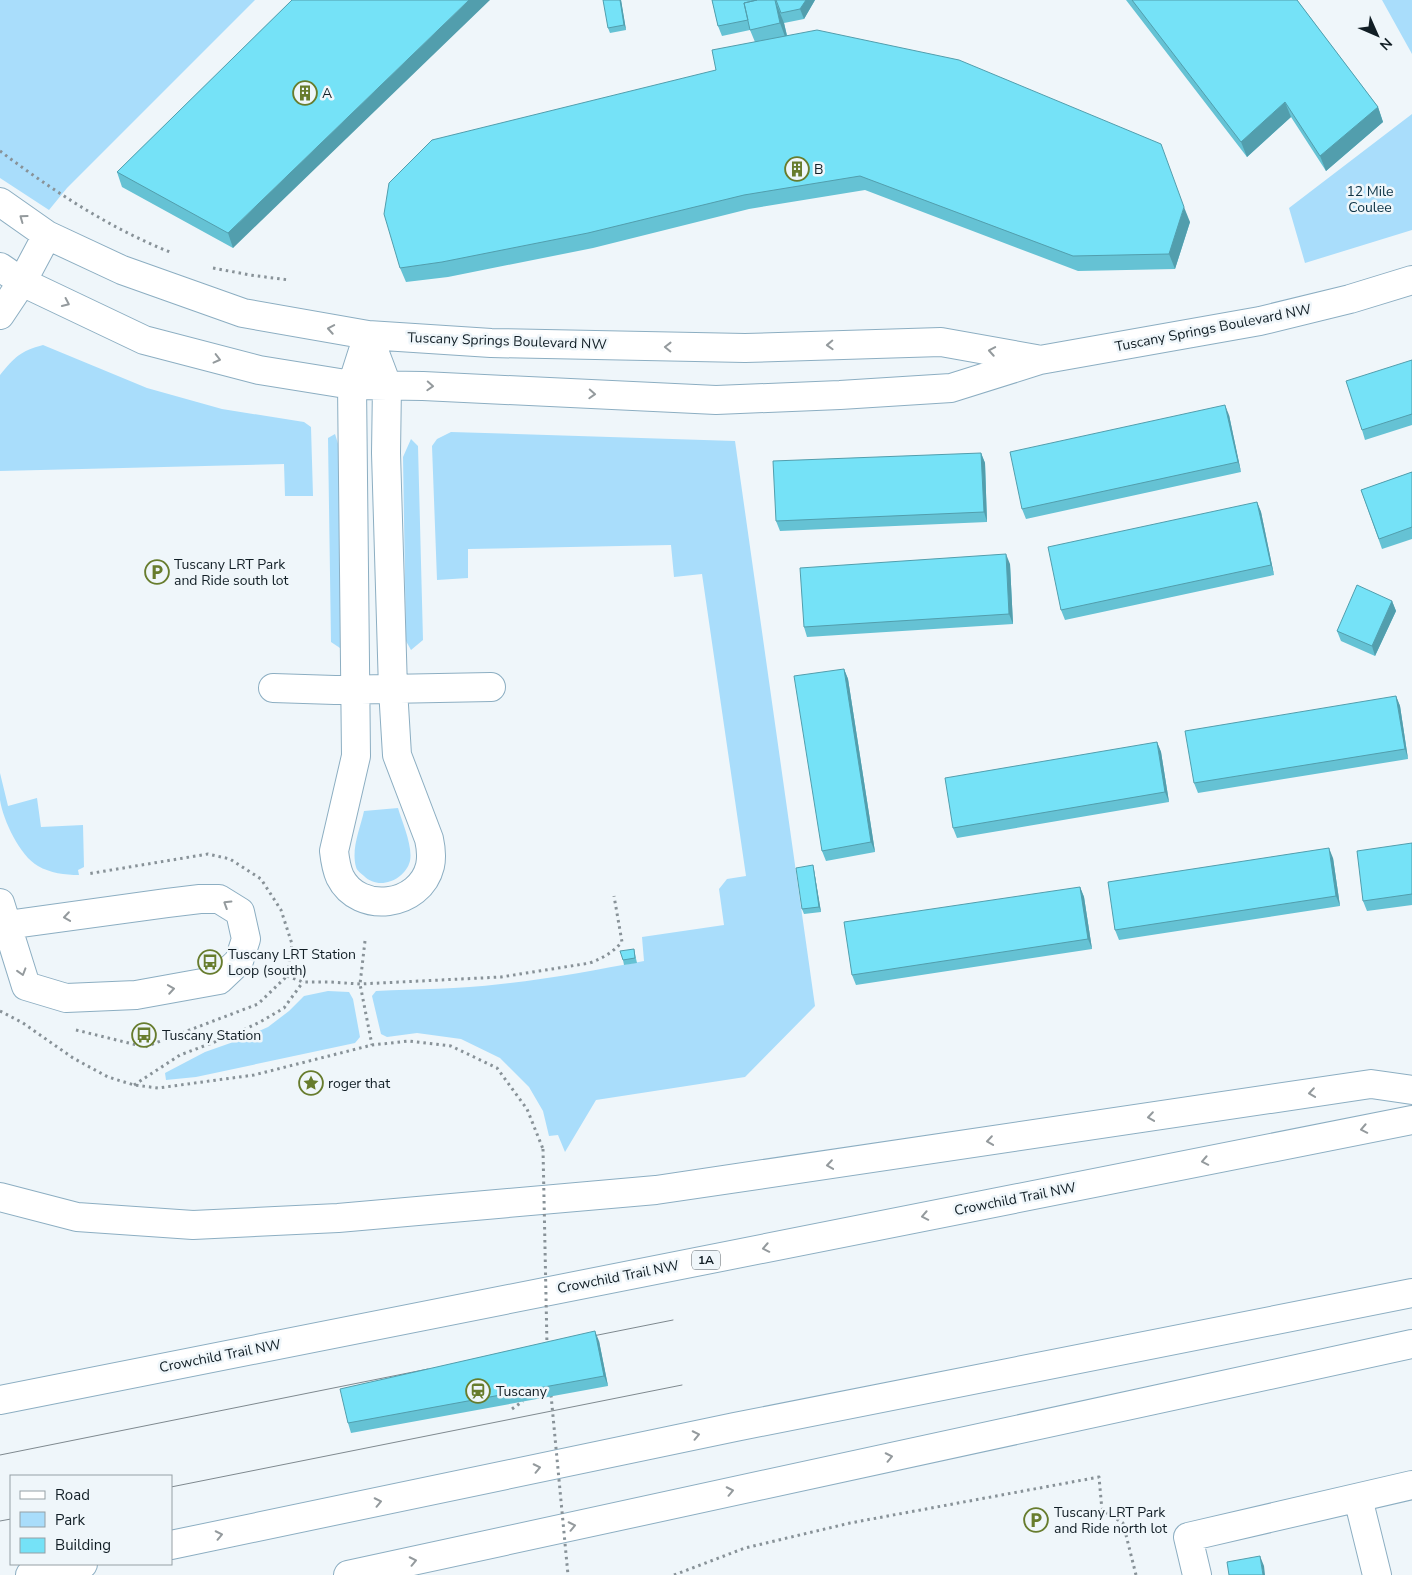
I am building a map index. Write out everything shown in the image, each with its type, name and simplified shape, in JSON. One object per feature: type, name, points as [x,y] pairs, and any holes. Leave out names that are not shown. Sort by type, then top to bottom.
[{"type":"main road","name":"Tuscany Springs Boulevard NW","points":[[0,202],[47,235],[122,270],[243,313],[368,335],[491,343],[746,348],[941,342],[1040,360]]},
{"type":"main road","points":[[0,315],[11,275],[47,235]]},
{"type":"main road","name":"Tuscany Springs Boulevard NW","points":[[11,275],[144,340],[259,370],[352,385],[423,386],[716,400],[840,396],[951,388],[1040,360],[1260,321],[1350,299],[1412,280]]},
{"type":"main road","points":[[368,335],[387,386],[386,453],[393,689],[397,754],[429,839],[431,853],[430,866],[424,879],[415,890],[403,898],[390,902],[376,902],[362,898],[350,889],[341,878],[335,865],[334,851],[356,756],[352,385],[368,335]]},
{"type":"main road","points":[[273,688],[334,690],[491,687]]},
{"type":"main road","points":[[219,899],[240,912],[246,939],[240,961],[219,980],[136,995],[66,998],[26,986],[4,914],[219,899]]},
{"type":"main road","points":[[0,1197],[77,1217],[164,1223],[193,1224],[338,1218],[656,1190],[1371,1084],[1412,1090]]},
{"type":"main road","name":"Crowchild Trail NW","points":[[0,1400],[1412,1120]]},
{"type":"main road","points":[[172,1545],[735,1427],[1412,1293]]},
{"type":"main road","points":[[348,1575],[1412,1344]]},
{"type":"main road","points":[[1197,1575],[1188,1537],[1412,1485]]},
{"type":"main road","points":[[1358,1498],[1378,1575]]},
{"type":"main road","points":[[30,1575],[78,1565]]},
{"type":"path","points":[[0,151],[90,212],[173,253]]},
{"type":"path","points":[[206,266],[250,276],[289,280]]},
{"type":"path","points":[[287,976],[303,982],[360,984],[501,978],[590,963],[603,958],[622,942],[614,896]]},
{"type":"path","points":[[365,941],[360,984],[372,1046]]},
{"type":"path","points":[[134,1086],[180,1055],[228,1038],[276,1013],[284,1008],[303,982]]},
{"type":"path","points":[[0,1011],[23,1023],[73,1058],[108,1077],[134,1086],[158,1088],[254,1075],[372,1046],[409,1041],[451,1046],[497,1068],[527,1109],[543,1149],[547,1352]]},
{"type":"path","points":[[551,1389],[568,1575]]},
{"type":"path","points":[[512,1409],[528,1398]]},
{"type":"path","points":[[674,1575],[745,1548],[850,1523],[1099,1477],[1102,1510],[1123,1523],[1136,1575]]},
{"type":"green space","points":[[0,0],[255,0],[67,188],[49,210],[0,178]]},
{"type":"green space","points":[[1382,0],[1412,0],[1412,54]]},
{"type":"green space","name":"12 Mile Coulee","points":[[1412,114],[1412,230],[1305,263],[1289,208]]},
{"type":"green space","points":[[43,345],[147,388],[222,409],[304,422],[311,427],[313,496],[285,496],[284,464],[0,471],[0,375],[18,356]]},
{"type":"green space","points":[[451,432],[735,441],[815,1006],[745,1077],[596,1100],[565,1152],[558,1135],[549,1136],[543,1111],[529,1087],[500,1058],[461,1039],[417,1033],[387,1037],[381,1034],[372,996],[376,991],[470,987],[519,982],[644,961],[642,937],[724,925],[719,889],[727,879],[746,876],[702,574],[674,577],[671,545],[468,549],[468,578],[437,580],[432,446],[437,439]]},
{"type":"green space","points":[[335,434],[340,450],[343,641],[340,648],[331,642],[328,438]]},
{"type":"green space","points":[[411,439],[418,446],[423,640],[411,650],[406,641],[403,457]]},
{"type":"green space","points":[[0,773],[8,806],[37,798],[41,827],[83,825],[84,867],[78,870],[79,875],[63,874],[48,870],[38,866],[25,854],[13,837],[2,808],[0,800]]},
{"type":"green space","points":[[398,808],[409,841],[410,861],[407,868],[397,878],[384,883],[377,883],[364,876],[356,867],[355,846],[364,811]]},
{"type":"green space","points":[[328,991],[349,992],[353,999],[360,1037],[355,1043],[196,1077],[166,1080],[165,1073],[205,1052],[268,1027],[289,1011],[304,996]]},
{"type":"building","name":"A","points":[[292,0],[469,0],[228,233],[117,172]]},
{"type":"building","points":[[603,0],[620,0],[624,25],[608,28]]},
{"type":"building","points":[[712,0],[757,0],[744,3],[748,20],[718,26]]},
{"type":"building","points":[[757,0],[775,0],[780,23],[750,30],[744,3]]},
{"type":"building","points":[[776,0],[806,0],[800,9],[781,13]]},
{"type":"building","points":[[1132,0],[1297,0],[1378,107],[1320,156],[1285,102],[1241,142]]},
{"type":"building","name":"B","points":[[817,30],[959,60],[1161,144],[1184,207],[1169,254],[1073,256],[860,176],[744,195],[588,233],[442,262],[400,268],[384,214],[389,183],[432,140],[716,70],[712,50]]},
{"type":"building","points":[[1412,360],[1412,414],[1362,430],[1346,381]]},
{"type":"building","points":[[1225,405],[1238,462],[1022,509],[1010,452]]},
{"type":"building","points":[[981,453],[984,512],[776,521],[773,461]]},
{"type":"building","points":[[1412,472],[1412,527],[1379,539],[1361,490]]},
{"type":"building","points":[[1257,502],[1271,565],[1061,610],[1048,547]]},
{"type":"building","points":[[1006,554],[1009,614],[804,627],[800,568]]},
{"type":"building","points":[[1357,585],[1392,601],[1372,646],[1337,631]]},
{"type":"building","points":[[844,669],[871,842],[822,851],[794,676]]},
{"type":"building","points":[[1396,696],[1405,749],[1194,783],[1185,731]]},
{"type":"building","points":[[1157,742],[1165,792],[953,828],[945,778]]},
{"type":"building","points":[[1412,843],[1412,894],[1363,901],[1357,851]]},
{"type":"building","points":[[1329,848],[1336,896],[1115,930],[1108,882]]},
{"type":"building","points":[[813,865],[819,907],[802,909],[796,868]]},
{"type":"building","points":[[1080,887],[1088,939],[852,975],[844,922]]},
{"type":"building","points":[[634,949],[635,958],[623,960],[620,951]]},
{"type":"building","name":"Tuscany","points":[[595,1331],[604,1376],[348,1423],[340,1389]]},
{"type":"building","points":[[1260,1556],[1263,1575],[1229,1575],[1227,1562]]},
{"type":"tram line","points":[[583,1338],[673,1320]]},
{"type":"tram line","points":[[0,1455],[428,1369]]},
{"type":"tram line","points":[[172,1487],[682,1385]]},
{"type":"tram line","points":[[0,1521],[10,1519]]},
{"type":"place","name":"A","points":[[305,93]]},
{"type":"place","name":"B","points":[[797,169]]},
{"type":"place","name":"Tuscany LRT Park and Ride south lot","points":[[157,572]]},
{"type":"place","name":"Tuscany LRT Station Loop (south)","points":[[210,962]]},
{"type":"place","name":"Tuscany Station","points":[[144,1035]]},
{"type":"place","name":"roger that","points":[[311,1083]]},
{"type":"place","name":"Tuscany","points":[[478,1391]]},
{"type":"place","name":"Tuscany LRT Park and Ride north lot","points":[[1036,1520]]}]
